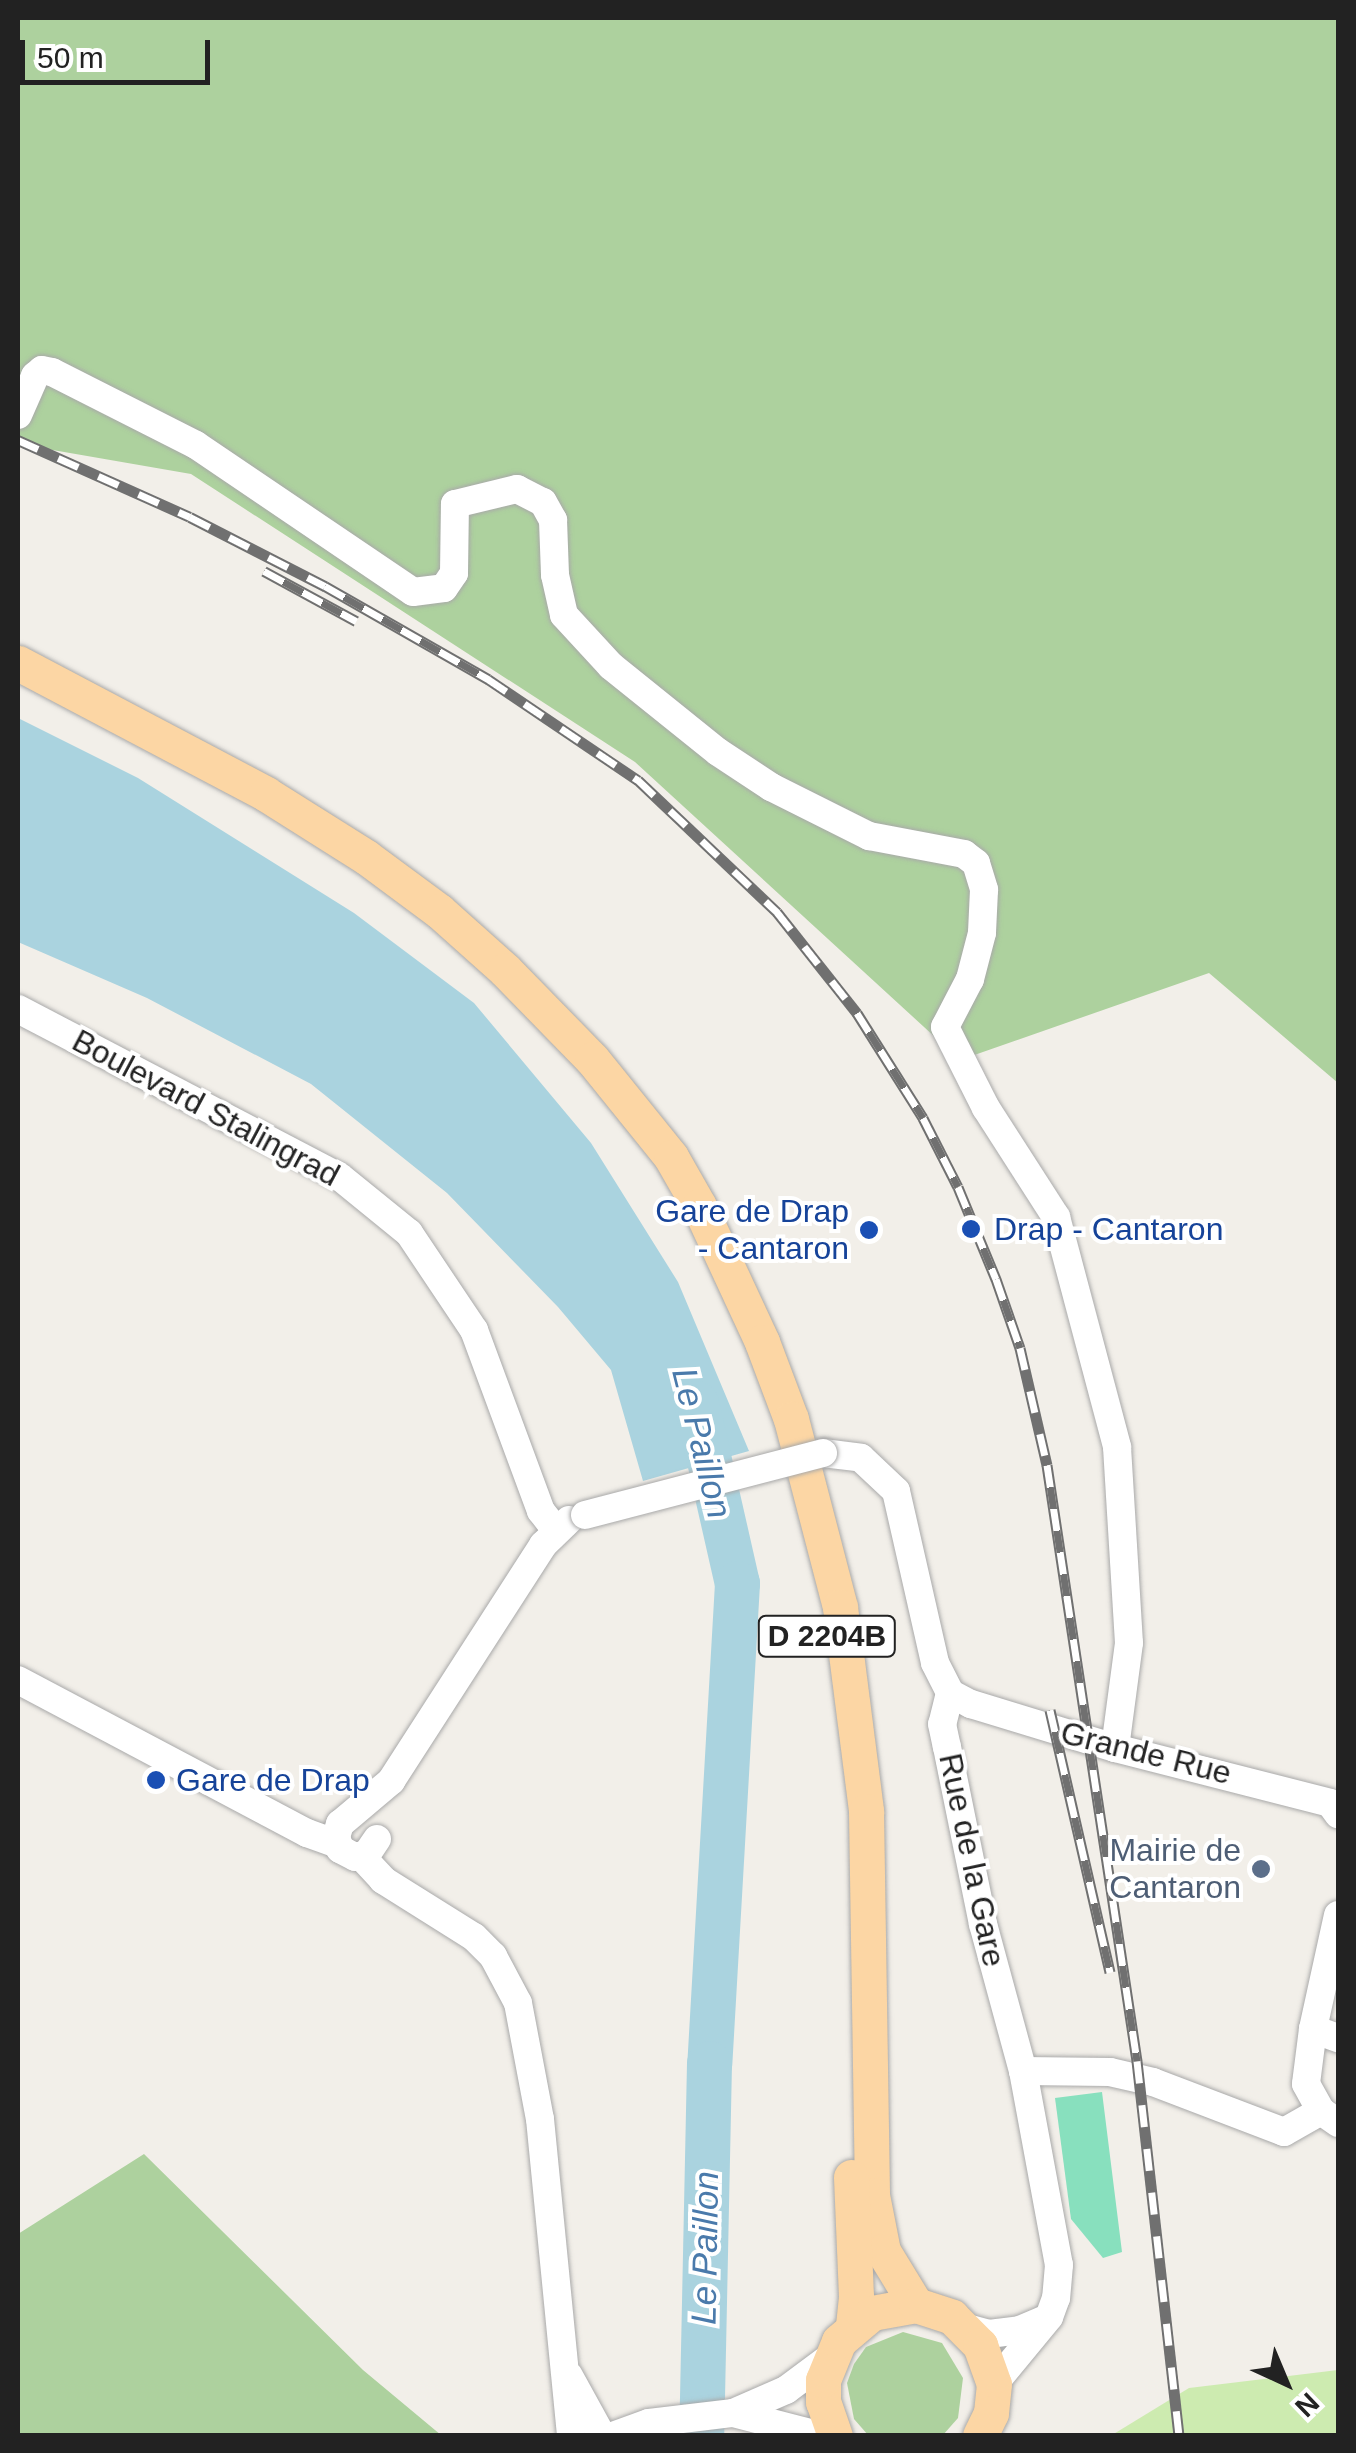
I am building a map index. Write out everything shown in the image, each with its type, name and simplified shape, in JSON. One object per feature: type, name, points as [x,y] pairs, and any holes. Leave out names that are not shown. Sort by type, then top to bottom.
[{"type":"main road","points":[[18,663],[180,746],[366,857],[438,911],[505,970],[592,1059],[631,1122]]},
{"type":"main road","points":[[18,682],[195,774],[352,870],[428,926],[492,982],[631,1122]]},
{"type":"main road","name":"D 2204B","points":[[631,1122],[671,1157],[730,1270],[791,1420],[820,1519],[840,1607],[866,1811],[872,2195],[883,2250],[916,2306]]},
{"type":"main road","name":"D 2204B","points":[[631,1122],[747,1348],[786,1461],[824,1608],[846,1816],[856,2296],[852,2326]]},
{"type":"main road","points":[[824,2435],[819,2367],[852,2326],[882,2310],[916,2306],[934,2309],[967,2328],[980,2345],[994,2384],[991,2413],[980,2436]]},
{"type":"street","points":[[23,403],[35,376],[42,370],[52,372],[196,445],[413,592],[444,588],[454,573],[455,504],[517,489],[543,502],[553,520],[555,575],[564,615],[577,634],[611,666],[718,752],[771,786],[868,836],[964,854],[976,863],[984,890],[982,933],[970,979],[947,1015],[945,1027],[986,1108],[1056,1216],[1117,1448],[1130,1643],[1115,1748]]},
{"type":"street","name":"Boulevard Stalingrad","points":[[18,1009],[340,1176],[409,1233],[474,1330],[541,1511],[555,1529]]},
{"type":"street","name":"Rue de la Gare","points":[[555,1529],[584,1515],[823,1452],[861,1458],[896,1491],[935,1664],[950,1693],[944,1714],[944,1736],[983,1924],[1023,2071],[1059,2265],[1056,2298],[1049,2317],[994,2384]]},
{"type":"street","points":[[358,1834],[555,1529]]},
{"type":"street","points":[[18,1680],[276,1814],[306,1834],[358,1834],[412,1894],[493,1956],[518,2004],[540,2119],[571,2436]]},
{"type":"street","name":"Grande Rue","points":[[950,1693],[972,1704],[1115,1748],[1330,1803],[1338,1814]]},
{"type":"street","points":[[1023,2071],[1110,2072],[1153,2082],[1284,2132],[1330,2117],[1306,2084],[1326,2034],[1338,1915]]},
{"type":"street","points":[[967,2328],[989,2334],[1020,2330],[1049,2317]]},
{"type":"street","points":[[564,2366],[602,2436]]},
{"type":"street","points":[[612,2436],[733,2412],[819,2367]]},
{"type":"street","points":[[733,2412],[824,2435]]},
{"type":"green space","points":[[18,18],[1338,18],[1338,1083],[1209,973],[960,1060],[635,762],[191,474],[18,444]]},
{"type":"green space","points":[[1102,2092],[1122,2252],[1103,2258],[1071,2219],[1055,2098]]},
{"type":"green space","points":[[144,2154],[363,2370],[441,2435],[18,2435],[18,2234]]},
{"type":"green space","points":[[903,2332],[942,2343],[963,2378],[958,2418],[943,2435],[868,2435],[854,2419],[847,2383],[854,2364],[866,2347]]},
{"type":"green space","points":[[1338,2370],[1338,2435],[1112,2435],[1189,2388]]},
{"type":"water","points":[[18,718],[138,778],[354,913],[474,1003],[591,1143],[678,1282],[749,1451],[643,1481],[611,1370],[558,1307],[447,1193],[311,1084],[147,998],[18,942]]},
{"type":"waterway","name":"Le Paillon","points":[[696,1403],[737,1583],[709,2063],[701,2436]]},
{"type":"railway","points":[[18,440],[190,517],[325,586],[488,679],[638,780],[777,912],[857,1013],[923,1118],[958,1187],[996,1279],[1020,1348],[1047,1465],[1137,2061],[1179,2436]]},
{"type":"railway","points":[[264,571],[356,621]]},
{"type":"railway","points":[[1050,1710],[1110,1972]]},
{"type":"place","name":"Drap - Cantaron","points":[[971,1229]]},
{"type":"place","name":"Gare de Drap - Cantaron","points":[[869,1230]]},
{"type":"place","name":"Gare de Drap","points":[[156,1780]]},
{"type":"place","name":"Mairie de Cantaron","points":[[1261,1869]]}]
